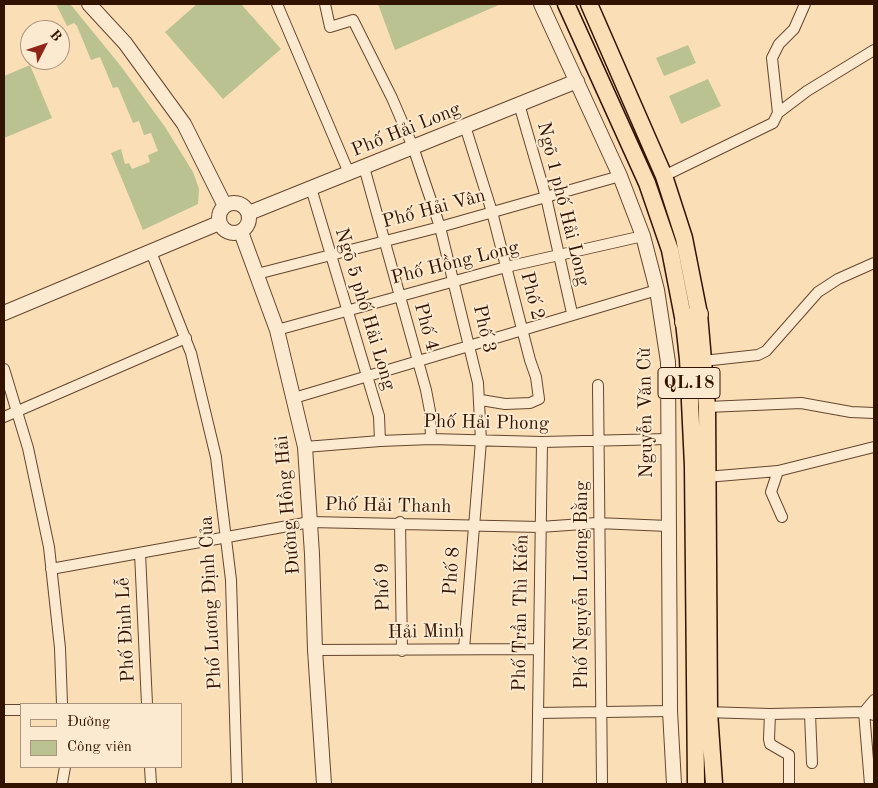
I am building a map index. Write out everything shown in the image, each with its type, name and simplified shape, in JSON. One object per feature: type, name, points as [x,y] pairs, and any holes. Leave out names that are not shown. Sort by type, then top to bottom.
[{"type":"main road","name":"QL.18","points":[[566,4],[647,182],[692,318],[703,360],[707,407],[706,478],[702,712],[696,784]]},
{"type":"main road","name":"QL.18","points":[[589,4],[664,176],[684,238],[692,318],[688,359],[702,712],[714,784]]},
{"type":"street","points":[[88,4],[125,43],[184,124],[224,206]]},
{"type":"street","points":[[277,4],[349,173]]},
{"type":"street","name":"Phố 3","points":[[325,4],[330,27],[353,20],[392,98],[412,147],[440,227],[470,346],[481,400],[481,441],[473,525]]},
{"type":"street","name":"Nguyễn Văn Cừ","points":[[541,4],[620,176],[643,236],[657,290],[668,362],[670,711],[674,784]]},
{"type":"street","points":[[778,113],[772,58],[779,44],[794,29],[806,4]]},
{"type":"street","points":[[664,176],[766,128],[773,123],[778,113],[807,91],[874,50]]},
{"type":"street","name":"Phố Hải Long","points":[[249,213],[578,81]]},
{"type":"street","name":"Ngõ 1 phố Hải Long","points":[[519,104],[546,198],[572,314]]},
{"type":"street","name":"Phố 2","points":[[465,126],[492,212],[536,377],[539,399],[537,402],[505,404],[481,400]]},
{"type":"street","name":"Phố 4","points":[[364,167],[430,411],[431,439]]},
{"type":"street","name":"Phố Hải Vân","points":[[257,274],[440,227],[620,176]]},
{"type":"street","name":"Ngõ 5 phố Hải Long","points":[[311,188],[329,254],[379,416],[380,441]]},
{"type":"street","points":[[234,203],[243,206],[249,213],[249,221],[241,232],[232,234],[224,230],[219,223],[218,217],[224,206],[234,203]]},
{"type":"street","points":[[4,314],[219,223]]},
{"type":"street","name":"Đường Hồng Hải","points":[[241,232],[277,330],[305,447],[324,784]]},
{"type":"street","name":"Phố Hồng Long","points":[[277,330],[399,294],[506,267],[643,236]]},
{"type":"street","name":"Phố Lương Định Của","points":[[151,252],[186,338],[202,392],[216,457],[231,580],[236,784]]},
{"type":"street","points":[[703,360],[758,355],[766,352],[818,292],[838,279],[874,263]]},
{"type":"street","points":[[294,398],[657,290]]},
{"type":"street","points":[[4,417],[186,338]]},
{"type":"street","points":[[4,369],[28,448],[51,569],[60,648],[62,703]]},
{"type":"street","name":"Phố Nguyễn Lương Bằng","points":[[598,385],[602,784]]},
{"type":"street","points":[[707,407],[801,403],[851,412],[874,413]]},
{"type":"street","name":"Phố Hải Phong","points":[[305,447],[431,439],[542,442],[667,439]]},
{"type":"street","name":"Phố Trần Thì Kiến","points":[[537,784],[542,442]]},
{"type":"street","points":[[706,478],[778,471],[874,446]]},
{"type":"street","points":[[778,471],[771,492],[782,516]]},
{"type":"street","name":"Phố Hải Thanh","points":[[51,569],[310,522],[400,522],[540,527],[600,523],[668,526]]},
{"type":"street","name":"Phố 9","points":[[400,522],[402,651]]},
{"type":"street","name":"Phố 8","points":[[464,649],[473,525]]},
{"type":"street","name":"Phố Đinh Lễ","points":[[140,553],[147,703]]},
{"type":"street","name":"Hải Minh","points":[[315,650],[538,649]]},
{"type":"street","points":[[870,784],[869,714],[874,700]]},
{"type":"street","points":[[4,710],[20,710]]},
{"type":"street","points":[[538,713],[670,711]]},
{"type":"street","points":[[702,712],[869,714]]},
{"type":"street","points":[[770,714],[770,744],[788,755],[789,784]]},
{"type":"street","points":[[810,714],[812,763]]},
{"type":"street","points":[[62,784],[64,768]]},
{"type":"street","points":[[150,768],[151,784]]},
{"type":"green space","points":[[56,4],[71,5],[120,65],[165,127],[193,172],[199,189],[198,204],[143,230],[111,153],[121,149],[125,164],[129,163],[132,169],[150,162],[148,155],[158,151],[151,133],[144,135],[139,121],[133,123],[118,87],[113,88],[100,57],[91,60],[77,26],[74,23],[70,25],[70,20],[64,20]]},
{"type":"green space","points":[[197,4],[241,4],[281,49],[223,99],[165,32]]},
{"type":"green space","points":[[378,4],[501,4],[395,50]]},
{"type":"green space","points":[[688,45],[696,63],[664,76],[656,58]]},
{"type":"green space","points":[[20,69],[32,70],[52,118],[4,138],[4,76]]},
{"type":"green space","points":[[708,79],[721,106],[681,124],[669,96]]}]
